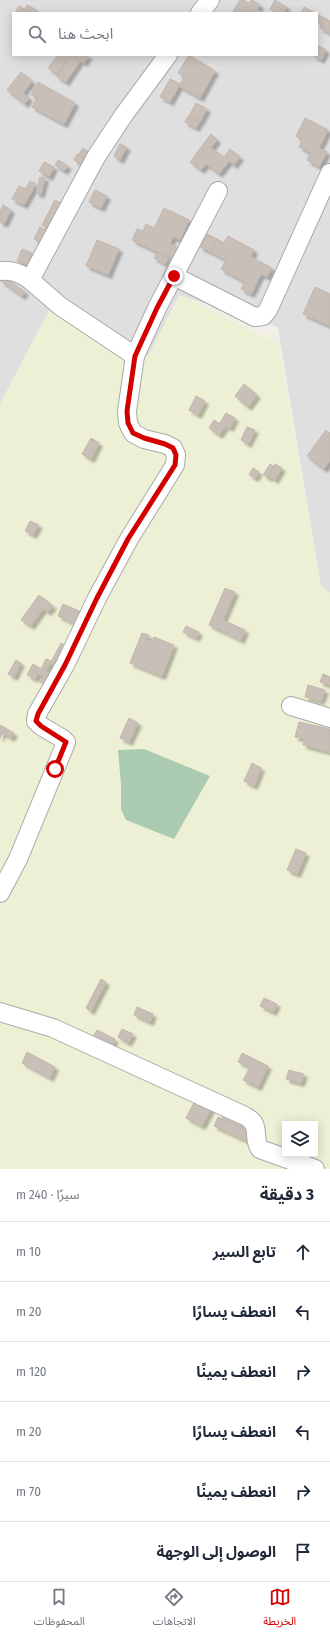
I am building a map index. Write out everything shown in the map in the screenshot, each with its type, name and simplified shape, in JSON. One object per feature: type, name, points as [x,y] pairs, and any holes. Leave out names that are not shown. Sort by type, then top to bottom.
[{"type":"street","points":[[201,12],[210,0]]},
{"type":"street","points":[[30,280],[96,157],[123,116],[167,56]]},
{"type":"street","points":[[174,276],[255,317],[263,316],[268,310],[330,173]]},
{"type":"street","points":[[0,893],[18,858],[66,742],[41,726],[36,721],[38,714],[65,665],[97,598],[128,539],[175,465],[176,455],[173,448],[133,433],[128,423],[127,411],[135,356],[157,308],[218,191]]},
{"type":"street","points":[[0,271],[11,270],[22,274],[60,306],[135,356]]},
{"type":"street","points":[[290,706],[330,718]]},
{"type":"street","points":[[0,1012],[52,1028],[252,1119],[256,1126],[256,1140],[260,1149],[315,1169]]},
{"type":"shaded area","points":[[0,0],[330,0],[330,593],[321,586],[278,327],[179,295],[148,356],[50,309],[0,404]]},
{"type":"green space","points":[[180,295],[278,343],[321,586],[330,593],[330,1169],[0,1169],[0,404],[50,309],[148,356]]},
{"type":"green space","points":[[144,749],[210,776],[174,839],[126,820],[121,809],[121,785],[118,750]]},
{"type":"building","points":[[240,0],[249,3],[252,0],[260,5],[257,10],[261,12],[233,12]]},
{"type":"building","points":[[275,0],[287,7],[284,12],[275,12],[270,9]]},
{"type":"building","points":[[27,5],[35,9],[34,12],[16,12],[19,6],[25,9]]},
{"type":"building","points":[[304,7],[313,12],[302,12]]},
{"type":"building","points":[[318,15],[330,21],[330,33],[320,28],[322,24],[318,22]]},
{"type":"building","points":[[318,46],[326,50],[321,60],[314,56],[318,56]]},
{"type":"building","points":[[57,56],[69,56],[57,74],[48,68]]},
{"type":"building","points":[[71,56],[80,61],[66,82],[57,77]]},
{"type":"building","points":[[74,56],[88,56],[84,63]]},
{"type":"building","points":[[188,56],[215,71],[200,98],[179,86],[185,76],[178,73]]},
{"type":"building","points":[[21,72],[32,81],[23,93],[29,98],[25,104],[7,90]]},
{"type":"building","points":[[170,79],[180,84],[170,102],[160,97]]},
{"type":"building","points":[[38,82],[75,103],[64,124],[32,107],[37,98],[31,95]]},
{"type":"building","points":[[196,103],[207,109],[200,122],[189,116]]},
{"type":"building","points":[[188,116],[199,122],[196,128],[185,122]]},
{"type":"building","points":[[305,118],[328,130],[319,148],[327,152],[319,167],[307,160],[311,153],[299,147],[302,140],[296,136]]},
{"type":"building","points":[[211,134],[217,140],[211,148],[224,157],[230,149],[240,157],[234,165],[229,161],[219,174],[206,164],[201,170],[190,162]]},
{"type":"building","points":[[120,144],[127,147],[120,160],[114,156]]},
{"type":"building","points":[[83,148],[96,157],[90,166],[77,157]]},
{"type":"building","points":[[77,154],[90,163],[86,168],[74,160]]},
{"type":"building","points":[[58,160],[68,166],[64,171],[55,165]]},
{"type":"building","points":[[44,162],[54,167],[49,177],[39,171]]},
{"type":"building","points":[[40,177],[45,178],[41,194],[36,193]]},
{"type":"building","points":[[30,181],[36,184],[24,205],[12,199],[19,186],[26,189]]},
{"type":"building","points":[[95,190],[107,196],[101,208],[89,202]]},
{"type":"building","points":[[55,200],[68,207],[55,232],[42,225]]},
{"type":"building","points":[[3,205],[11,210],[4,224],[0,222],[0,212]]},
{"type":"building","points":[[164,208],[189,220],[180,240],[173,237],[170,244],[182,250],[177,261],[132,240],[137,229],[143,231],[146,224],[154,228]]},
{"type":"building","points":[[40,227],[53,234],[47,246],[34,239]]},
{"type":"building","points":[[207,234],[217,239],[211,252],[200,247]]},
{"type":"building","points":[[228,236],[254,250],[251,257],[272,268],[267,277],[261,274],[251,294],[241,289],[245,282],[221,269],[226,260],[211,252],[217,239],[224,243]]},
{"type":"building","points":[[97,240],[119,249],[108,275],[86,266]]},
{"type":"building","points":[[22,249],[32,253],[27,265],[17,261]]},
{"type":"building","points":[[157,253],[168,259],[165,264],[154,258]]},
{"type":"building","points":[[4,277],[25,292],[22,296],[1,281]]},
{"type":"building","points":[[315,287],[330,294],[330,326],[303,314]]},
{"type":"building","points":[[244,384],[257,395],[248,407],[235,396]]},
{"type":"building","points":[[196,396],[205,401],[198,415],[189,410]]},
{"type":"building","points":[[226,413],[235,418],[230,428],[220,423]]},
{"type":"building","points":[[214,420],[225,427],[219,435],[209,428]]},
{"type":"building","points":[[247,427],[255,430],[248,444],[241,440]]},
{"type":"building","points":[[326,430],[330,433],[330,460],[324,469],[307,456]]},
{"type":"building","points":[[91,438],[99,443],[91,459],[82,454]]},
{"type":"building","points":[[270,464],[275,467],[269,478],[263,475]]},
{"type":"building","points":[[275,464],[282,468],[275,480],[269,476]]},
{"type":"building","points":[[253,468],[259,472],[255,478],[249,475]]},
{"type":"building","points":[[30,521],[39,525],[33,535],[25,531]]},
{"type":"building","points":[[225,588],[235,592],[223,620],[245,630],[241,640],[209,625]]},
{"type":"building","points":[[39,595],[53,606],[48,612],[43,609],[31,626],[21,620]]},
{"type":"building","points":[[63,604],[86,614],[81,626],[58,616]]},
{"type":"building","points":[[186,626],[199,632],[196,638],[183,632]]},
{"type":"building","points":[[142,633],[149,635],[147,640],[152,642],[154,637],[174,645],[162,676],[130,663]]},
{"type":"building","points":[[61,643],[73,650],[63,669],[51,662]]},
{"type":"building","points":[[46,659],[51,661],[45,671],[53,676],[48,686],[40,682],[43,676],[38,674],[35,679],[27,675],[33,664],[41,669]]},
{"type":"building","points":[[16,660],[21,663],[14,677],[8,674]]},
{"type":"building","points":[[323,674],[330,677],[329,685],[320,682]]},
{"type":"building","points":[[308,685],[325,690],[321,701],[305,697]]},
{"type":"building","points":[[129,718],[138,723],[129,742],[120,738]]},
{"type":"building","points":[[299,722],[330,729],[330,752],[303,745],[305,739],[295,737]]},
{"type":"building","points":[[0,725],[14,733],[11,738],[2,733],[0,738]]},
{"type":"building","points":[[252,763],[261,768],[254,786],[244,781]]},
{"type":"building","points":[[296,849],[306,853],[297,874],[287,870]]},
{"type":"building","points":[[101,979],[106,982],[91,1011],[86,1008]]},
{"type":"building","points":[[264,998],[277,1004],[273,1012],[260,1006]]},
{"type":"building","points":[[137,1007],[153,1014],[150,1022],[134,1015]]},
{"type":"building","points":[[122,1029],[133,1034],[128,1043],[118,1037]]},
{"type":"building","points":[[97,1030],[115,1039],[111,1047],[92,1038]]},
{"type":"building","points":[[27,1052],[55,1067],[50,1078],[22,1063]]},
{"type":"building","points":[[242,1053],[268,1066],[258,1087],[243,1080],[250,1067],[238,1062]]},
{"type":"building","points":[[289,1070],[304,1074],[301,1083],[286,1079]]},
{"type":"building","points":[[196,1099],[212,1107],[202,1126],[186,1118]]},
{"type":"building","points":[[226,1111],[252,1124],[248,1133],[221,1120]]},
{"type":"building","points":[[218,1117],[253,1133],[249,1142],[214,1126]]},
{"type":"route","points":[[55,769],[66,742],[41,726],[36,721],[38,714],[65,665],[97,598],[128,539],[160,491],[175,465],[176,455],[173,448],[133,433],[128,423],[127,411],[135,356],[157,308],[174,276]]}]
